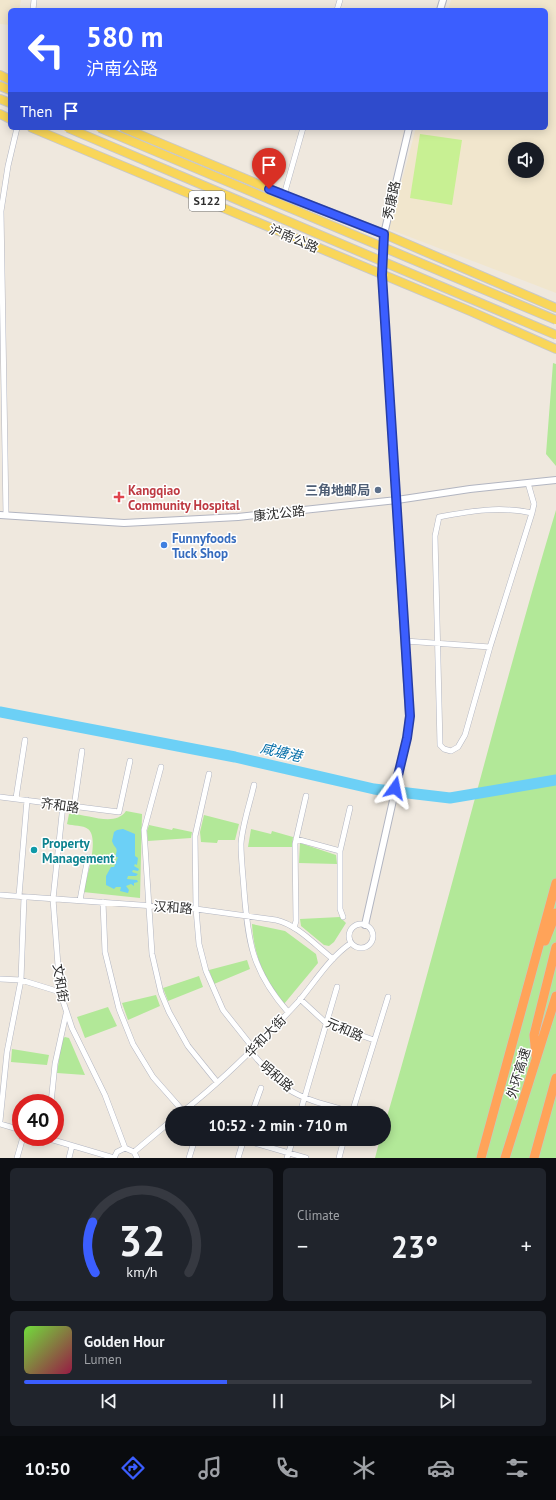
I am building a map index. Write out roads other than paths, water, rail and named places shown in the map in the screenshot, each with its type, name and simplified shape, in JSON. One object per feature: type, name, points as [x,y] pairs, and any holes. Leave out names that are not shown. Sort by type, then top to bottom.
[{"type":"highway","points":[[481,1158],[556,883]]},
{"type":"highway","points":[[529,986],[556,913]]},
{"type":"highway","points":[[536,1059],[534,1035],[556,947]]},
{"type":"highway","name":"外环高速","points":[[505,1158],[556,996]]},
{"type":"highway","points":[[534,1158],[556,1078]]},
{"type":"main road","name":"沪南公路","points":[[37,130],[470,311],[556,349]]},
{"type":"main road","points":[[73,130],[556,335]]},
{"type":"main road","points":[[105,130],[556,320]]},
{"type":"main road","name":"S122","points":[[129,130],[284,195],[384,234],[556,308]]},
{"type":"street","points":[[3,515],[1,348],[2,211],[8,166],[17,130]]},
{"type":"street","points":[[284,195],[302,130]]},
{"type":"street","name":"秀康路","points":[[365,925],[407,738],[410,716],[382,275],[384,234],[409,130]]},
{"type":"street","name":"康沈公路","points":[[3,515],[124,523],[238,517],[397,500],[470,489],[556,480]]},
{"type":"street","points":[[528,483],[534,504],[532,513],[490,647],[465,735],[458,747],[451,751],[444,749],[440,745],[436,643],[435,536],[439,517],[474,510],[514,509],[532,513]]},
{"type":"street","points":[[405,641],[490,647]]},
{"type":"street","points":[[16,798],[25,740]]},
{"type":"street","points":[[74,807],[82,751]]},
{"type":"street","name":"齐和路","points":[[0,797],[119,812],[130,761]]},
{"type":"street","points":[[161,767],[144,830],[147,905],[152,954],[161,993],[168,1012],[188,1046],[217,1082]]},
{"type":"street","name":"明和路","points":[[209,774],[195,836],[196,909],[199,944],[206,972],[216,995],[231,1022],[272,1075],[288,1089],[304,1097],[331,1106]]},
{"type":"street","points":[[254,785],[241,844],[246,916],[250,947],[260,973],[274,997],[288,1012]]},
{"type":"street","points":[[294,928],[296,921],[296,839],[306,796]]},
{"type":"street","points":[[0,1121],[7,1052],[21,980],[21,897],[27,800]]},
{"type":"street","name":"文和街","points":[[63,805],[53,898],[60,992],[66,1014],[105,1095],[125,1148]]},
{"type":"street","points":[[343,917],[340,909],[340,851],[350,808]]},
{"type":"street","points":[[296,839],[340,851]]},
{"type":"street","points":[[80,900],[88,857]]},
{"type":"street","name":"汉和路","points":[[0,895],[196,909],[284,922],[294,928],[333,959]]},
{"type":"street","points":[[103,902],[105,952],[119,1009],[133,1044],[153,1077],[180,1106]]},
{"type":"street","points":[[361,924],[365,925],[369,927],[373,934],[370,944],[360,949],[351,943],[348,937],[351,928],[361,924]]},
{"type":"street","name":"华和大街","points":[[191,1106],[252,1051],[300,999],[340,950],[351,943]]},
{"type":"street","points":[[0,979],[21,980],[60,992]]},
{"type":"street","points":[[302,1106],[337,987]]},
{"type":"street","points":[[354,1106],[388,997]]},
{"type":"street","name":"元和路","points":[[300,999],[326,1023],[349,1033],[374,1040]]},
{"type":"street","points":[[52,1094],[55,1064],[66,1014]]},
{"type":"street","points":[[254,1106],[260,1088]]},
{"type":"street","points":[[0,1124],[12,1127]]},
{"type":"street","points":[[134,1152],[165,1126]]},
{"type":"street","points":[[64,1143],[114,1158],[117,1152],[125,1148],[134,1152],[136,1158]]},
{"type":"street","points":[[17,1158],[20,1146]]},
{"type":"street","points":[[69,1158],[72,1146]]},
{"type":"street","points":[[189,1158],[193,1146]]},
{"type":"street","points":[[238,1158],[241,1146]]},
{"type":"street","points":[[263,1146],[288,1155],[306,1158]]},
{"type":"street","points":[[339,1158],[342,1146]]},
{"type":"water","points":[[123,829],[135,834],[135,856],[138,858],[137,865],[135,864],[134,866],[139,869],[138,871],[133,870],[132,872],[138,874],[136,876],[128,876],[127,879],[137,880],[138,882],[134,883],[134,886],[131,884],[126,886],[129,890],[128,893],[120,891],[121,887],[116,887],[114,889],[106,885],[106,876],[111,867],[114,867],[118,857],[115,857],[117,849],[112,841],[114,832]]},
{"type":"waterway","name":"咸塘港","points":[[0,712],[235,757],[374,789],[450,798],[556,780]]},
{"type":"place","name":"三角地邮局","points":[[378,490]]},
{"type":"place","name":"Kangqiao Community Hospital","points":[[119,497]]},
{"type":"place","name":"Funnyfoods Tuck Shop","points":[[164,545]]},
{"type":"place","name":"Property Management","points":[[34,850]]}]
